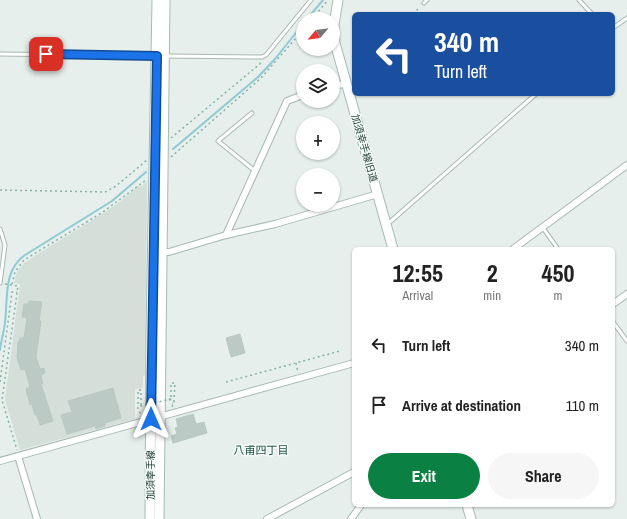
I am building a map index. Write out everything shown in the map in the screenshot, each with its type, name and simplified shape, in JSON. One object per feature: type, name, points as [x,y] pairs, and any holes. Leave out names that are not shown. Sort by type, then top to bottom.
[{"type":"main road","name":"加須幸手線","points":[[157,0],[163,139],[162,416],[159,519]]},
{"type":"main road","name":"加須幸手線","points":[[150,519],[155,158],[160,56],[165,0]]},
{"type":"main road","name":"加須幸手線旧道","points":[[338,0],[334,35],[392,247]]},
{"type":"main road","points":[[468,507],[471,519]]},
{"type":"street","points":[[340,85],[346,83]]},
{"type":"street","points":[[226,235],[256,172],[287,101],[296,98]]},
{"type":"street","points":[[516,247],[627,165]]},
{"type":"street","points":[[162,252],[169,252],[226,235],[275,224],[378,194]]},
{"type":"street","points":[[615,303],[627,294]]},
{"type":"street","points":[[0,461],[352,364]]},
{"type":"street","points":[[18,456],[37,519]]},
{"type":"street","points":[[267,519],[352,473]]},
{"type":"street","points":[[351,519],[360,507]]},
{"type":"lane","points":[[0,54],[262,58],[311,0]]},
{"type":"lane","points":[[579,0],[590,12]]},
{"type":"lane","points":[[615,27],[627,18]]},
{"type":"lane","points":[[386,224],[534,96]]},
{"type":"lane","points":[[252,113],[218,141],[256,172]]},
{"type":"lane","points":[[542,228],[556,247]]},
{"type":"lane","points":[[0,229],[5,245],[0,283]]},
{"type":"lane","points":[[615,325],[627,341]]},
{"type":"path","points":[[318,12],[328,0]]},
{"type":"path","points":[[416,12],[425,1]]},
{"type":"path","points":[[169,157],[175,155],[186,142],[261,78],[296,38]]},
{"type":"path","points":[[163,139],[173,137],[260,63],[262,58]]},
{"type":"path","points":[[0,190],[105,192],[116,186],[147,159],[155,158]]},
{"type":"path","points":[[12,285],[15,272],[24,260],[103,212],[138,184],[149,178]]},
{"type":"path","points":[[6,284],[18,286],[2,400],[18,456]]},
{"type":"path","points":[[0,382],[12,292],[17,292]]},
{"type":"path","points":[[226,382],[340,351]]},
{"type":"path","points":[[296,363],[298,373]]},
{"type":"path","points":[[141,414],[138,409],[138,390],[141,390],[141,406],[171,399],[171,383],[175,383],[173,403]]},
{"type":"shaded area","points":[[147,181],[145,375],[143,376],[143,388],[135,389],[135,419],[20,450],[5,400],[20,284],[14,283],[17,272],[25,262],[102,214],[117,204],[138,186],[142,186]]},
{"type":"building","points":[[29,301],[42,302],[36,357],[40,369],[44,368],[45,373],[41,375],[43,383],[41,384],[53,421],[40,425],[32,404],[30,405],[26,389],[30,387],[25,369],[21,370],[17,358],[18,342],[20,338],[24,338],[27,318],[22,317],[24,304],[28,304]]},
{"type":"building","points":[[240,334],[245,353],[231,357],[226,338]]},
{"type":"building","points":[[113,388],[121,418],[105,423],[105,426],[96,429],[95,426],[67,434],[61,415],[72,412],[68,401]]},
{"type":"building","points":[[193,414],[196,424],[204,422],[207,433],[173,443],[171,436],[177,434],[175,428],[178,427],[176,419]]},
{"type":"waterway","points":[[313,12],[323,0]]},
{"type":"waterway","points":[[173,149],[258,77],[296,33]]},
{"type":"waterway","points":[[0,350],[5,322],[8,286],[13,269],[18,261],[25,255],[112,201],[146,172]]},
{"type":"district","name":"八甫四丁目","points":[[261,450]]},
{"type":"route","points":[[46,54],[157,56],[151,333],[151,419]]}]
